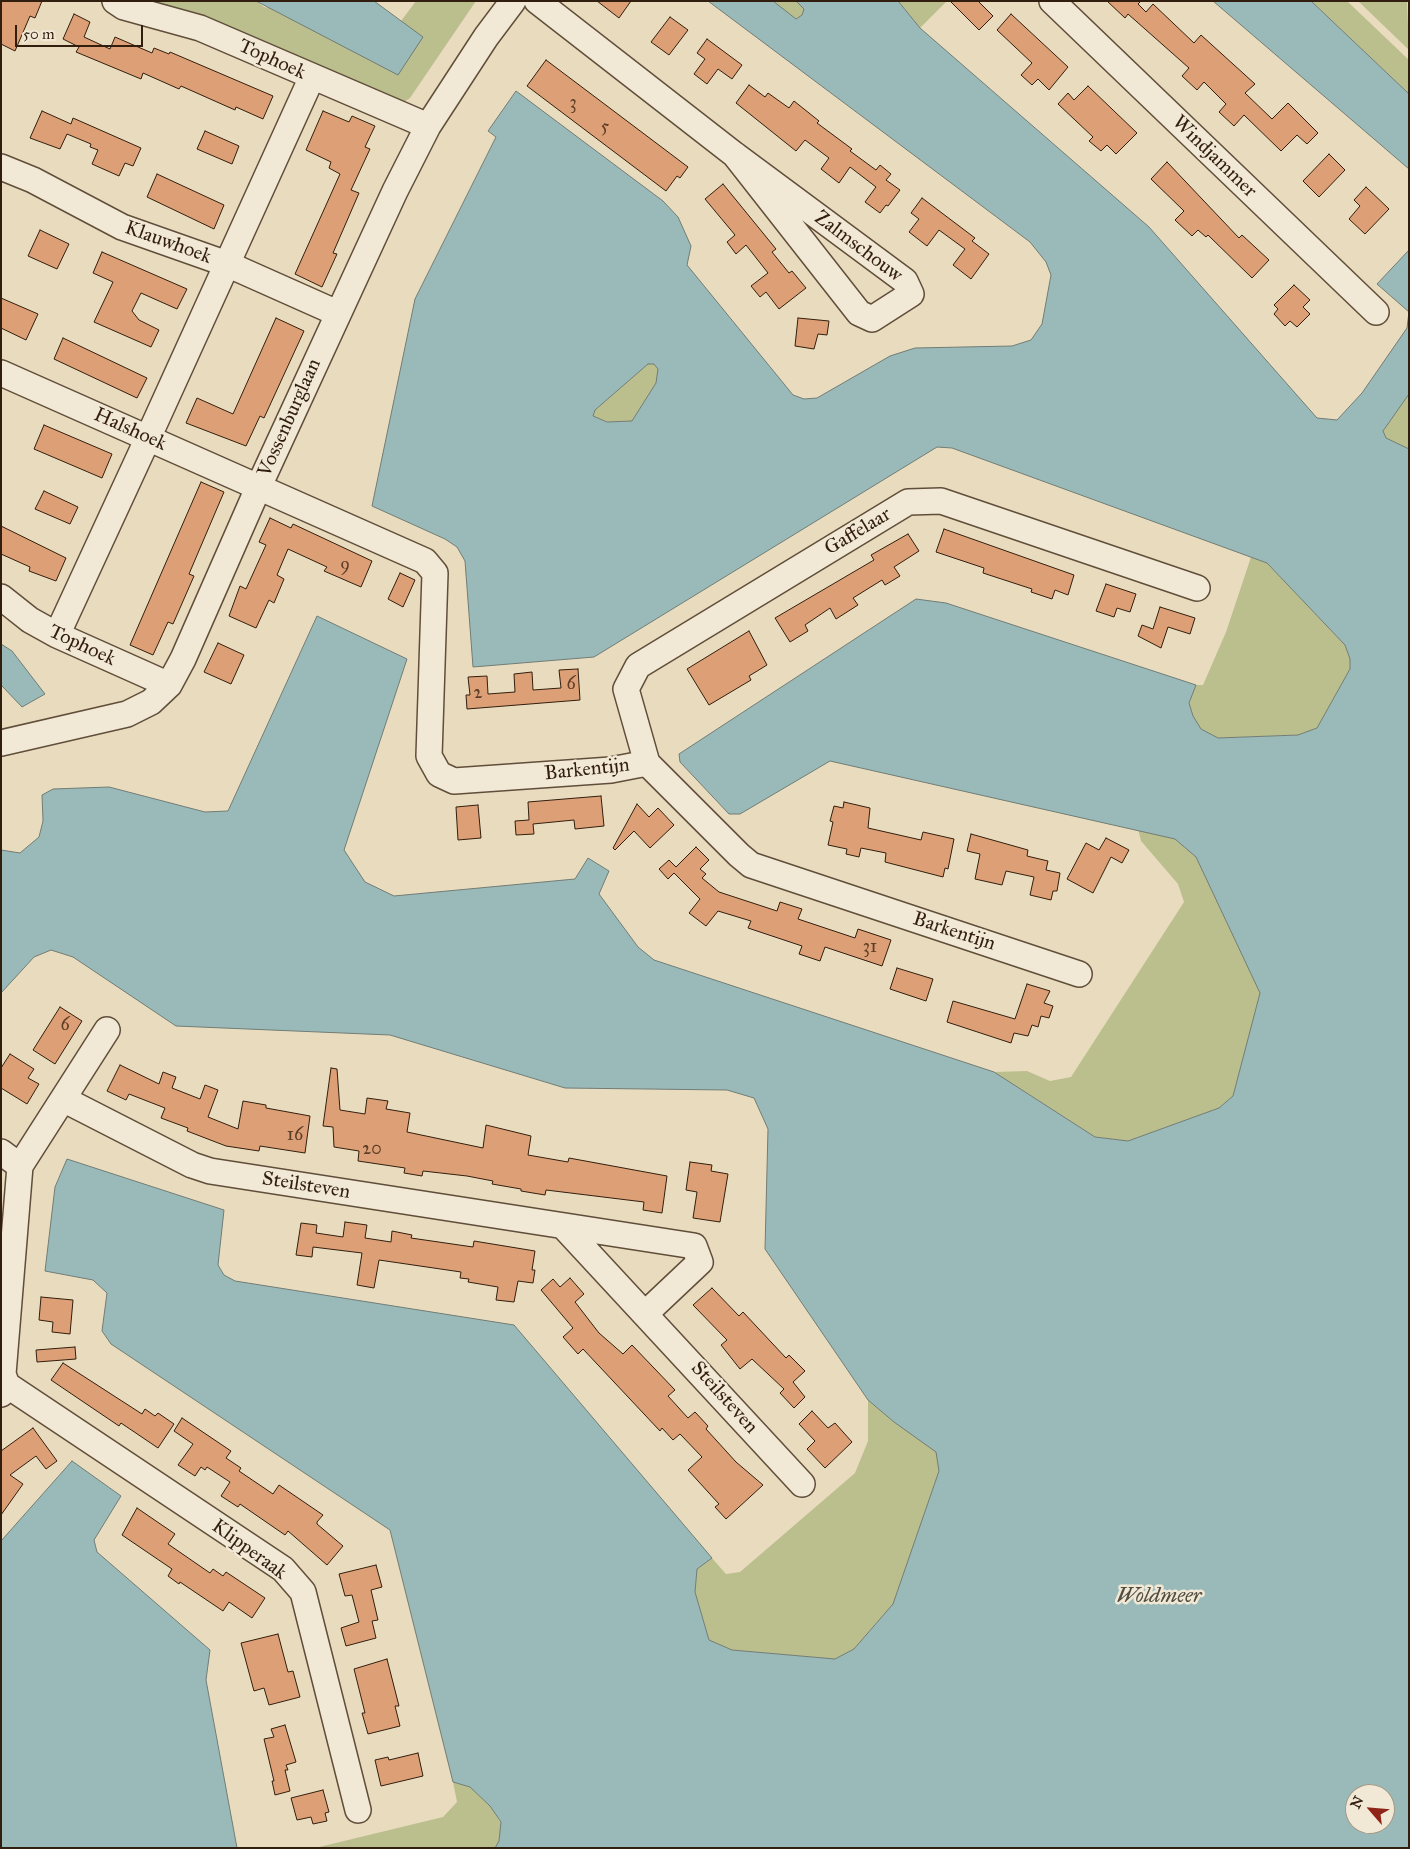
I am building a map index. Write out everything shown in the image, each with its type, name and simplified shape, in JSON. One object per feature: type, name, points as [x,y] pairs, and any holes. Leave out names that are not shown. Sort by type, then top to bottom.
[{"type":"street","name":"Tophoek","points":[[115,1],[124,7],[200,28],[428,126]]},
{"type":"street","name":"Vossenburglaan","points":[[1,743],[127,714],[151,702],[169,685],[183,659],[337,313],[428,126],[481,44],[513,1]]},
{"type":"street","name":"Zalmschouw","points":[[537,1],[735,155],[905,281],[911,294],[872,320],[859,313],[735,155]]},
{"type":"street","name":"Windjammer","points":[[1052,1],[1376,312]]},
{"type":"street","points":[[57,635],[312,77]]},
{"type":"street","name":"Klauwhoek","points":[[1,167],[34,180],[122,227],[227,264],[337,313]]},
{"type":"street","name":"Halshoek","points":[[1,373],[259,486]]},
{"type":"street","name":"Barkentijn","points":[[259,486],[425,561],[435,573],[428,756],[439,774],[454,781],[611,770],[647,763],[751,865],[1079,974]]},
{"type":"street","name":"Gaffelaar","points":[[647,763],[626,689],[638,666],[908,502],[940,502],[1197,588]]},
{"type":"street","name":"Tophoek","points":[[1,597],[30,620],[57,635],[169,685]]},
{"type":"street","points":[[11,1159],[63,1099],[107,1030]]},
{"type":"street","name":"Steilsteven","points":[[63,1099],[192,1165],[210,1171],[694,1246],[700,1262],[646,1313]]},
{"type":"street","name":"Klipperaak","points":[[11,1159],[4,1390],[283,1570],[303,1592],[358,1810]]},
{"type":"street","name":"Steilsteven","points":[[564,1227],[646,1313],[802,1484]]},
{"type":"green space","points":[[153,1],[256,1],[264,7],[422,38],[401,21],[416,1],[476,1],[410,98],[401,104],[217,23]]},
{"type":"green space","points":[[773,1],[796,1],[804,9],[802,15],[795,19]]},
{"type":"green space","points":[[898,1],[947,1],[920,28]]},
{"type":"green space","points":[[1311,1],[1347,1],[1409,60],[1409,94]]},
{"type":"green space","points":[[1358,1],[1407,1],[1409,50]]},
{"type":"green space","points":[[648,364],[654,364],[659,369],[656,384],[632,421],[607,422],[593,416],[595,410]]},
{"type":"green space","points":[[1409,394],[1409,449],[1386,438],[1383,431]]},
{"type":"green space","points":[[1251,557],[1267,563],[1345,645],[1350,659],[1350,669],[1317,728],[1298,735],[1218,738],[1201,729],[1193,716],[1189,703],[1196,685],[1203,685],[1226,632]]},
{"type":"green space","points":[[1138,829],[1175,839],[1196,857],[1260,993],[1233,1096],[1219,1108],[1128,1141],[1095,1137],[994,1072],[1027,1071],[1050,1081],[1071,1077],[1184,902],[1178,884],[1141,841]]},
{"type":"green space","points":[[868,1400],[894,1422],[936,1451],[939,1471],[893,1604],[854,1649],[835,1659],[732,1650],[709,1640],[695,1592],[697,1569],[712,1558],[726,1574],[740,1572],[855,1473],[868,1441]]},
{"type":"green space","points":[[453,1782],[470,1787],[490,1806],[501,1823],[499,1841],[495,1848],[315,1848],[443,1817],[457,1802]]},
{"type":"water","points":[[256,1],[374,1],[423,37],[398,75]]},
{"type":"water","name":"Woldmeer","points":[[708,1],[773,1],[796,19],[802,15],[804,9],[796,1],[898,1],[920,28],[1149,227],[1317,418],[1337,420],[1362,393],[1407,328],[1409,312],[1409,394],[1383,431],[1386,438],[1409,449],[1409,1848],[495,1848],[499,1841],[501,1822],[490,1806],[470,1787],[453,1782],[390,1530],[111,1344],[102,1331],[107,1293],[93,1280],[45,1271],[55,1187],[67,1159],[224,1210],[218,1265],[224,1275],[235,1281],[514,1325],[712,1558],[697,1569],[695,1592],[709,1640],[732,1650],[835,1659],[854,1649],[893,1604],[939,1471],[936,1452],[894,1422],[868,1400],[765,1249],[768,1129],[754,1098],[727,1090],[565,1088],[390,1035],[176,1026],[73,957],[51,950],[34,957],[1,993],[1,850],[20,853],[39,837],[43,821],[42,795],[53,789],[109,787],[205,812],[228,811],[317,616],[407,659],[344,850],[365,882],[394,896],[575,879],[588,858],[609,871],[599,894],[638,947],[654,960],[994,1072],[1095,1137],[1128,1141],[1219,1108],[1233,1096],[1260,993],[1196,857],[1175,839],[830,761],[740,814],[729,814],[680,762],[679,754],[916,599],[946,603],[1196,685],[1189,703],[1193,716],[1201,729],[1218,738],[1298,735],[1317,728],[1350,669],[1350,659],[1345,645],[1267,563],[952,448],[937,447],[594,657],[473,667],[465,561],[457,547],[445,539],[372,506],[415,299],[496,137],[488,131],[516,91],[663,201],[678,217],[691,246],[687,265],[793,395],[804,399],[817,398],[890,356],[915,348],[1012,346],[1031,340],[1042,324],[1051,275],[1046,262],[1030,242]],"holes":[[[648,364],[654,364],[658,369],[656,383],[632,421],[607,422],[593,416],[595,410]]]},
{"type":"water","points":[[1213,1],[1311,1],[1409,94],[1409,169]]},
{"type":"water","points":[[1409,250],[1409,312],[1377,284]]},
{"type":"water","points":[[1,644],[12,651],[45,694],[22,707],[1,685]]},
{"type":"water","points":[[72,1461],[121,1496],[94,1540],[97,1552],[210,1650],[206,1680],[237,1848],[1,1848],[1,1541]]},
{"type":"building","points":[[1,1],[42,1],[35,18],[30,16],[15,51],[1,44]]},
{"type":"building","points":[[597,1],[631,1],[619,18]]},
{"type":"building","points":[[950,1],[978,1],[993,16],[979,30]]},
{"type":"building","points":[[1107,1],[1141,1],[1138,4],[1146,12],[1153,4],[1194,43],[1201,35],[1255,84],[1245,93],[1272,119],[1288,103],[1318,133],[1307,144],[1297,135],[1281,151],[1244,115],[1234,126],[1219,112],[1226,104],[1204,82],[1197,90],[1182,76],[1189,68],[1128,14],[1125,18]]},
{"type":"building","points":[[74,14],[90,22],[84,37],[110,49],[115,37],[152,53],[154,48],[169,54],[170,52],[273,96],[263,119],[236,107],[235,110],[181,86],[179,89],[143,73],[141,79],[76,52],[79,47],[63,39]]},
{"type":"building","points":[[1011,14],[1068,67],[1049,90],[1038,79],[1032,85],[1021,75],[1032,63],[997,30]]},
{"type":"building","points":[[670,17],[688,30],[669,55],[651,42]]},
{"type":"building","points":[[707,39],[742,65],[732,79],[718,69],[707,84],[694,74],[705,59],[697,53]]},
{"type":"building","points":[[546,60],[688,167],[680,178],[677,176],[666,191],[527,86]]},
{"type":"building","points":[[749,85],[765,97],[768,93],[789,108],[794,101],[819,121],[817,123],[852,149],[850,151],[876,170],[880,165],[891,174],[886,180],[900,190],[888,206],[886,205],[880,213],[865,202],[876,187],[850,167],[839,183],[821,169],[829,158],[805,140],[796,151],[736,103]]},
{"type":"building","points":[[1088,86],[1137,133],[1116,154],[1107,145],[1101,151],[1089,141],[1093,137],[1058,104],[1068,93],[1074,100]]},
{"type":"building","points":[[42,111],[71,124],[73,118],[141,148],[133,166],[125,163],[119,176],[92,164],[98,150],[90,147],[91,144],[67,134],[60,149],[30,138]]},
{"type":"building","points":[[323,111],[349,122],[352,116],[375,126],[365,147],[370,149],[351,190],[359,193],[333,253],[337,254],[322,287],[295,274],[340,174],[329,168],[331,162],[306,150]]},
{"type":"building","points":[[205,131],[239,146],[232,164],[197,149]]},
{"type":"building","points":[[1329,154],[1345,170],[1319,197],[1303,181]]},
{"type":"building","points":[[1167,162],[1239,238],[1242,235],[1269,260],[1252,278],[1208,235],[1206,237],[1198,230],[1192,236],[1175,220],[1184,211],[1151,179]]},
{"type":"building","points":[[157,174],[224,205],[214,229],[147,197]]},
{"type":"building","points":[[723,184],[776,249],[772,252],[789,273],[792,271],[806,288],[779,309],[766,292],[760,297],[751,286],[768,273],[746,245],[736,254],[727,242],[735,235],[705,199]]},
{"type":"building","points":[[1366,187],[1389,209],[1365,234],[1349,219],[1360,206],[1354,200]]},
{"type":"building","points":[[922,198],[975,238],[972,241],[989,254],[971,279],[953,265],[965,249],[939,230],[927,246],[909,232],[919,219],[911,213]]},
{"type":"building","points":[[40,230],[69,244],[57,269],[28,256]]},
{"type":"building","points":[[102,252],[187,289],[177,309],[141,293],[132,311],[139,320],[159,330],[151,347],[94,322],[113,282],[93,273]]},
{"type":"building","points":[[1294,285],[1310,300],[1303,307],[1310,314],[1297,327],[1290,321],[1285,326],[1274,314],[1278,309],[1274,305]]},
{"type":"building","points":[[1,298],[38,314],[26,340],[1,328]]},
{"type":"building","points":[[276,318],[304,331],[264,418],[260,416],[246,446],[186,423],[197,398],[233,414]]},
{"type":"building","points":[[798,318],[829,321],[827,335],[818,334],[814,349],[795,346]]},
{"type":"building","points":[[63,338],[147,378],[137,398],[54,359]]},
{"type":"building","points":[[44,425],[112,454],[102,478],[34,449]]},
{"type":"building","points":[[201,482],[224,492],[189,574],[194,576],[173,624],[168,622],[153,655],[130,645]]},
{"type":"building","points":[[44,491],[78,507],[70,524],[35,509]]},
{"type":"building","points":[[270,518],[291,528],[293,524],[372,561],[361,587],[324,571],[327,567],[288,549],[277,575],[284,579],[274,603],[269,600],[256,628],[229,616],[240,586],[246,589],[266,545],[259,542]]},
{"type":"building","points":[[1,526],[66,558],[56,581],[29,571],[30,567],[1,554]]},
{"type":"building","points":[[944,529],[1074,575],[1068,595],[1055,590],[1052,599],[1031,592],[1032,589],[983,573],[984,568],[936,552]]},
{"type":"building","points":[[908,534],[919,551],[894,567],[900,576],[885,585],[882,580],[853,598],[858,605],[836,619],[830,608],[805,625],[808,631],[790,642],[775,618],[874,560],[871,555]]},
{"type":"building","points":[[400,573],[415,580],[403,607],[388,599]]},
{"type":"building","points":[[1106,584],[1136,594],[1130,612],[1117,608],[1114,617],[1096,611]]},
{"type":"building","points":[[1160,607],[1195,618],[1190,634],[1168,627],[1161,648],[1138,636],[1142,625],[1153,629]]},
{"type":"building","points":[[749,631],[767,665],[749,676],[751,680],[709,705],[687,669]]},
{"type":"building","points":[[218,643],[244,655],[231,684],[204,672]]},
{"type":"building","points":[[578,669],[580,700],[467,709],[466,695],[470,695],[468,677],[487,676],[488,694],[515,692],[514,674],[532,672],[533,690],[561,688],[559,670]]},
{"type":"building","points":[[601,796],[604,826],[575,829],[574,820],[533,824],[534,834],[516,835],[515,821],[529,820],[528,802]]},
{"type":"building","points":[[844,802],[870,808],[868,828],[921,840],[923,832],[954,839],[948,869],[945,868],[943,877],[885,862],[886,853],[861,848],[859,857],[846,854],[847,849],[828,845],[833,822],[830,821],[834,806],[843,808]]},
{"type":"building","points":[[637,804],[649,817],[658,808],[674,825],[650,848],[634,831],[615,850],[613,848]]},
{"type":"building","points":[[478,805],[481,838],[458,840],[456,807]]},
{"type":"building","points":[[971,834],[1028,850],[1027,856],[1048,861],[1046,870],[1060,873],[1057,891],[1053,891],[1051,900],[1030,895],[1034,877],[1006,871],[1002,885],[975,879],[980,854],[967,851]]},
{"type":"building","points":[[1106,838],[1129,850],[1122,863],[1111,857],[1093,893],[1067,879],[1086,843],[1099,850]]},
{"type":"building","points":[[696,847],[709,860],[700,869],[706,874],[702,878],[719,892],[777,911],[780,902],[802,909],[798,919],[855,938],[858,929],[891,940],[882,966],[825,947],[820,961],[799,954],[802,946],[748,928],[751,921],[718,911],[706,926],[689,913],[700,899],[674,873],[668,879],[659,869],[669,860],[676,867]]},
{"type":"building","points":[[897,968],[933,979],[926,1001],[890,989]]},
{"type":"building","points":[[1027,984],[1050,991],[1044,1003],[1053,1006],[1049,1018],[1041,1016],[1038,1027],[1032,1025],[1028,1036],[1014,1033],[1011,1043],[947,1022],[953,1001],[1015,1019]]},
{"type":"building","points":[[60,1007],[82,1021],[55,1064],[33,1050]]},
{"type":"building","points":[[10,1054],[34,1069],[28,1078],[39,1084],[27,1104],[1,1088],[1,1068]]},
{"type":"building","points":[[120,1065],[159,1084],[163,1072],[176,1077],[172,1088],[200,1099],[205,1085],[218,1090],[208,1117],[238,1129],[243,1101],[266,1105],[266,1108],[310,1116],[305,1153],[260,1146],[259,1151],[226,1146],[187,1131],[188,1128],[161,1118],[165,1108],[129,1094],[126,1100],[107,1091]]},
{"type":"building","points":[[331,1068],[337,1069],[340,1110],[365,1114],[367,1098],[388,1101],[386,1109],[410,1113],[407,1132],[483,1148],[486,1125],[531,1136],[528,1155],[568,1162],[569,1158],[667,1176],[662,1213],[643,1210],[644,1202],[546,1190],[545,1195],[492,1184],[493,1181],[467,1176],[423,1171],[422,1176],[404,1173],[405,1168],[358,1161],[359,1151],[334,1147],[333,1127],[323,1126]]},
{"type":"building","points":[[690,1162],[712,1165],[711,1171],[728,1174],[720,1222],[693,1218],[697,1192],[686,1190]]},
{"type":"building","points":[[345,1222],[367,1225],[365,1238],[391,1242],[392,1231],[412,1235],[411,1238],[473,1247],[474,1241],[535,1251],[532,1270],[535,1270],[533,1283],[518,1281],[514,1302],[496,1300],[498,1287],[468,1282],[469,1279],[460,1278],[461,1272],[379,1260],[374,1288],[357,1285],[362,1253],[313,1247],[312,1257],[296,1255],[301,1223],[317,1225],[316,1233],[343,1237]]},
{"type":"building","points":[[570,1278],[584,1294],[575,1302],[599,1333],[623,1354],[632,1345],[675,1390],[668,1396],[688,1418],[695,1412],[708,1426],[706,1429],[736,1462],[763,1485],[726,1519],[715,1507],[719,1504],[688,1470],[702,1457],[680,1434],[673,1440],[662,1428],[660,1431],[583,1349],[578,1354],[563,1337],[573,1328],[541,1290],[553,1279],[560,1287]]},
{"type":"building","points":[[712,1288],[739,1316],[743,1312],[786,1358],[789,1355],[805,1371],[793,1382],[805,1397],[794,1408],[780,1393],[784,1389],[752,1359],[740,1369],[721,1345],[727,1340],[693,1305]]},
{"type":"building","points":[[41,1297],[73,1300],[70,1334],[52,1332],[53,1322],[39,1320]]},
{"type":"building","points":[[75,1347],[76,1359],[37,1362],[36,1350]]},
{"type":"building","points":[[63,1363],[142,1414],[145,1409],[155,1416],[158,1413],[174,1424],[158,1448],[121,1423],[119,1426],[51,1380]]},
{"type":"building","points":[[812,1411],[828,1428],[835,1423],[852,1442],[825,1468],[807,1449],[815,1441],[799,1424]]},
{"type":"building","points":[[182,1418],[231,1451],[226,1458],[241,1468],[239,1471],[273,1494],[279,1485],[323,1515],[317,1524],[343,1546],[327,1565],[288,1531],[285,1535],[240,1504],[238,1507],[221,1496],[230,1482],[207,1467],[205,1470],[201,1467],[195,1476],[178,1465],[193,1444],[174,1431]]},
{"type":"building","points":[[33,1428],[57,1461],[46,1469],[36,1456],[10,1475],[23,1484],[1,1515],[1,1451]]},
{"type":"building","points":[[137,1508],[175,1534],[168,1544],[210,1573],[213,1569],[223,1576],[226,1572],[265,1598],[252,1618],[229,1602],[223,1611],[180,1582],[179,1584],[168,1576],[172,1569],[122,1535]]},
{"type":"building","points":[[376,1565],[382,1587],[371,1590],[378,1620],[372,1621],[376,1638],[346,1646],[341,1628],[359,1622],[352,1595],[345,1596],[339,1574]]},
{"type":"building","points":[[278,1634],[288,1672],[293,1671],[300,1697],[269,1705],[264,1688],[254,1691],[241,1643]]},
{"type":"building","points":[[387,1659],[399,1706],[395,1706],[400,1726],[368,1734],[354,1669]]},
{"type":"building","points":[[285,1725],[296,1762],[286,1765],[288,1770],[285,1770],[290,1791],[275,1795],[272,1781],[274,1781],[264,1739],[274,1737],[271,1729]]},
{"type":"building","points":[[418,1753],[423,1776],[381,1786],[375,1760],[388,1757],[389,1760]]},
{"type":"building","points":[[323,1790],[329,1812],[325,1813],[327,1821],[313,1824],[311,1817],[297,1820],[291,1798]]}]
